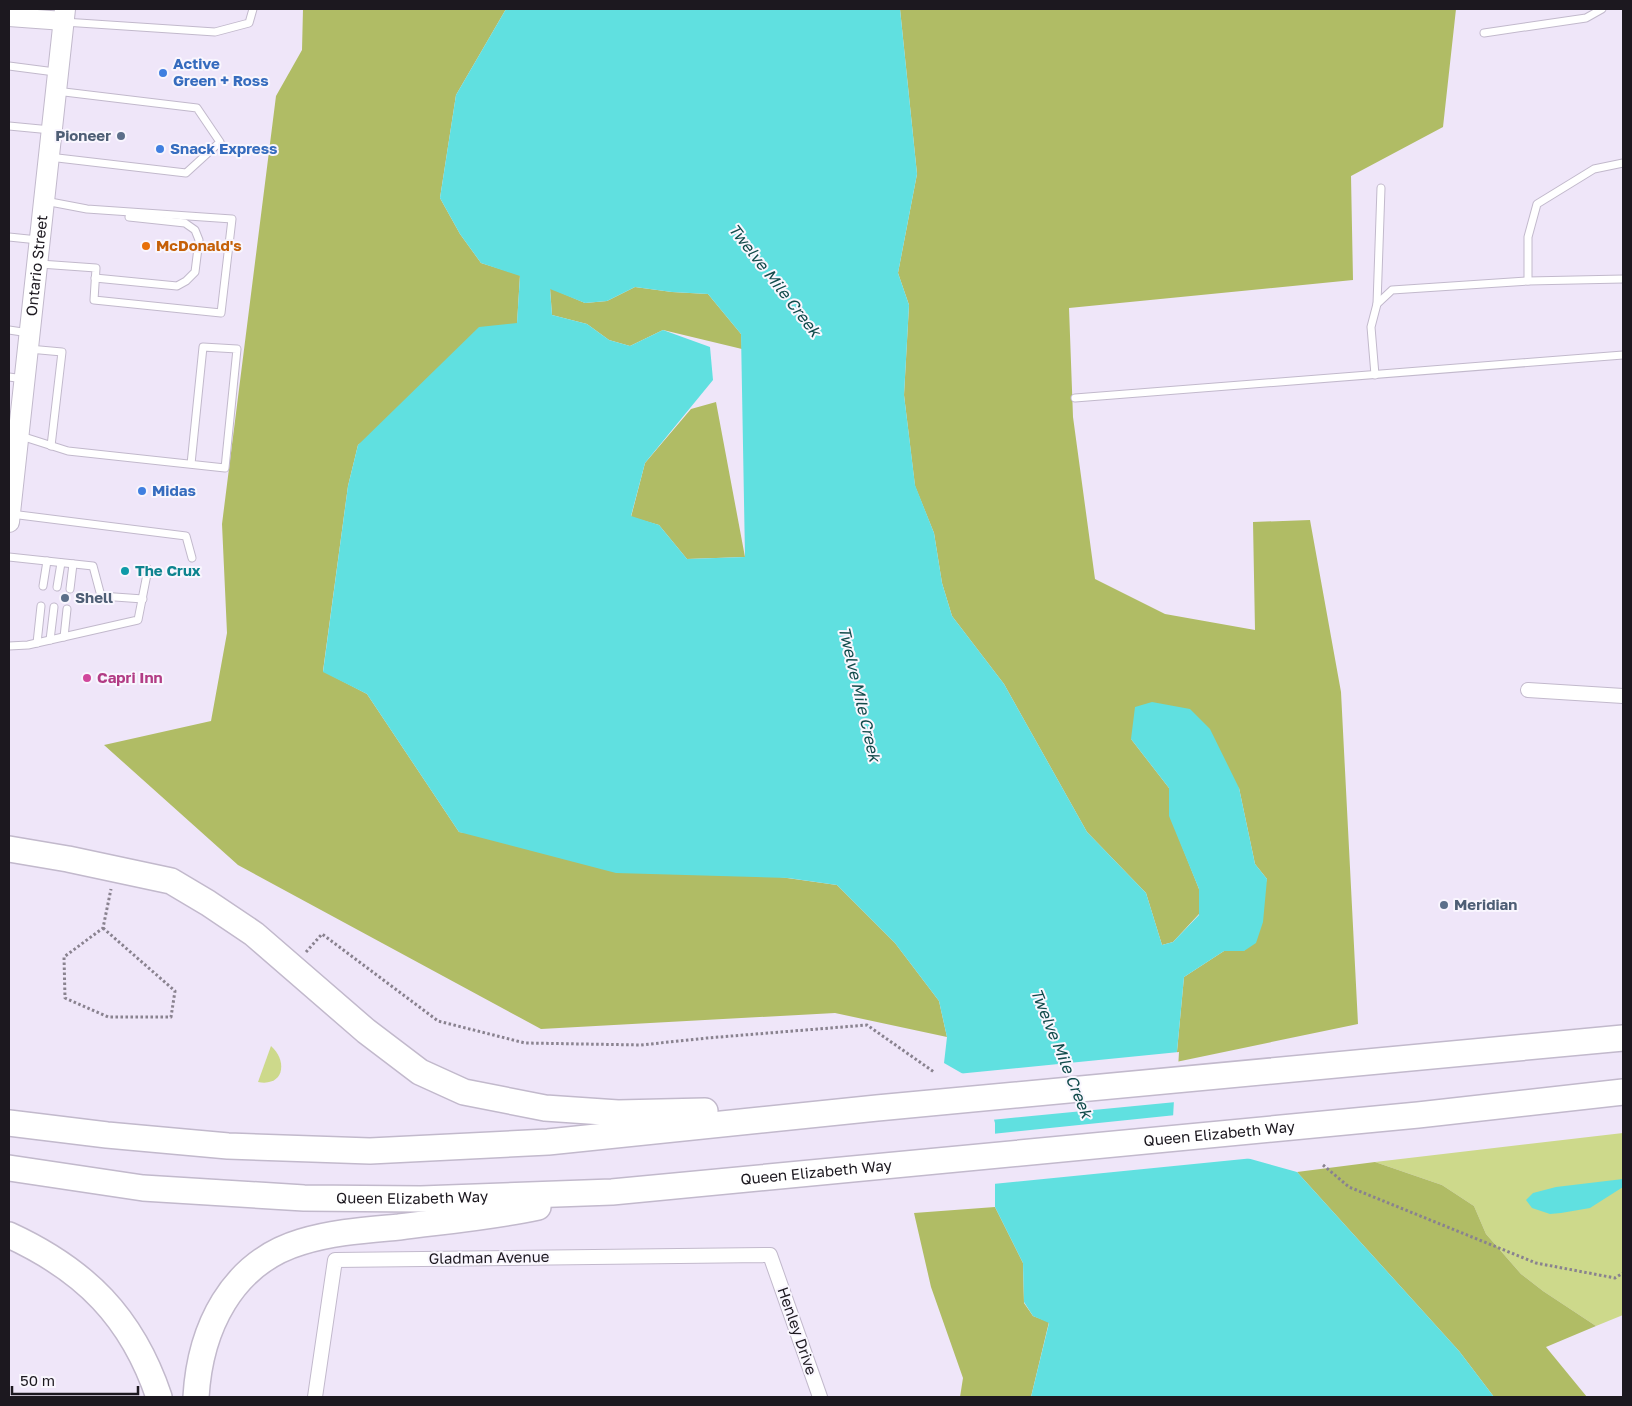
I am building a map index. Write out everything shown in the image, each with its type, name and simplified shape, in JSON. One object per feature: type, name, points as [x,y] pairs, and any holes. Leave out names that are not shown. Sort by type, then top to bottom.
[{"type":"highway","points":[[9,849],[171,881],[254,934],[366,1031],[420,1072],[464,1092],[545,1108],[618,1113],[877,1108]]},
{"type":"highway","points":[[9,1123],[107,1135],[228,1146],[370,1151],[548,1142],[877,1108],[1623,1038]]},
{"type":"highway","name":"Queen Elizabeth Way","points":[[9,1168],[143,1188],[304,1198],[421,1199],[612,1192],[1418,1115],[1623,1092]]},
{"type":"highway","points":[[196,1397],[200,1364],[211,1324],[228,1294],[249,1270],[278,1252],[300,1242],[324,1236],[521,1211],[612,1192]]},
{"type":"highway","points":[[9,1235],[37,1248],[89,1285],[117,1315],[137,1346],[155,1391]]},
{"type":"main road","name":"Ontario Street","points":[[10,509],[17,378],[29,341],[65,15]]},
{"type":"street","points":[[9,16],[65,15]]},
{"type":"street","points":[[1528,690],[1623,696]]},
{"type":"street","name":"Gladman Avenue","points":[[314,1397],[335,1260],[770,1255],[774,1266]]},
{"type":"street","name":"Henley Drive","points":[[774,1266],[820,1397]]},
{"type":"lane","points":[[65,15],[215,32],[249,23],[253,9]]},
{"type":"lane","points":[[1484,33],[1586,18],[1602,9]]},
{"type":"lane","points":[[9,66],[57,82],[197,108],[220,142],[186,173],[49,157]]},
{"type":"lane","points":[[9,126],[52,131]]},
{"type":"lane","points":[[1528,281],[1528,237],[1537,204],[1594,169],[1623,163]]},
{"type":"lane","points":[[1375,375],[1371,327],[1377,304],[1381,188]]},
{"type":"lane","points":[[37,263],[96,268],[94,300],[221,313],[232,220],[87,209],[44,200]]},
{"type":"lane","points":[[95,278],[177,286],[186,281],[195,272],[199,240],[194,230],[185,223],[116,215],[111,211]]},
{"type":"lane","points":[[9,236],[40,240]]},
{"type":"lane","points":[[1377,304],[1392,290],[1528,281],[1623,279]]},
{"type":"lane","points":[[9,330],[29,341],[62,352],[51,446]]},
{"type":"lane","points":[[14,446],[51,446],[68,451],[225,468],[237,349],[203,347],[190,464]]},
{"type":"lane","points":[[1075,398],[1623,355]]},
{"type":"lane","points":[[10,509],[186,536],[192,558]]},
{"type":"lane","points":[[9,558],[93,566],[101,596],[142,599]]},
{"type":"lane","points":[[43,586],[47,561]]},
{"type":"lane","points":[[57,587],[61,563]]},
{"type":"lane","points":[[70,589],[73,564]]},
{"type":"lane","points":[[9,646],[28,645],[138,620],[148,569]]},
{"type":"lane","points":[[37,643],[41,606]]},
{"type":"lane","points":[[50,640],[54,607]]},
{"type":"lane","points":[[64,637],[67,609]]},
{"type":"path","points":[[103,928],[175,991],[171,1017],[108,1017],[64,998],[64,957],[103,928],[115,869]]},
{"type":"path","points":[[292,968],[322,934],[438,1021],[525,1043],[641,1045],[866,1025],[934,1072]]},
{"type":"path","points":[[1323,1165],[1349,1187],[1536,1263],[1614,1278],[1623,1273]]},
{"type":"shaded area","points":[[303,9],[506,9],[456,95],[440,198],[460,234],[481,263],[520,275],[517,324],[358,445],[348,486],[323,671],[367,694],[459,832],[837,885],[895,943],[939,1001],[947,1037],[835,1013],[541,1029],[238,865],[104,745],[211,721],[227,633],[222,524],[276,96],[302,50]]},
{"type":"shaded area","points":[[900,9],[1456,9],[1443,127],[1351,176],[1353,280],[1069,308],[1073,417],[1095,579],[1165,614],[1255,630],[1253,522],[1310,520],[1341,692],[1358,1024],[1176,1062],[1184,977],[1224,951],[1244,951],[1267,879],[1255,864],[1239,788],[1131,739],[1169,788],[1170,816],[1199,889],[1199,914],[1173,942],[1162,945],[1146,893],[1087,832],[1004,684],[952,616],[942,583],[934,533],[915,486],[904,395],[909,305],[898,273],[917,174]]},
{"type":"shaded area","points":[[635,287],[708,294],[741,334],[742,349],[663,330],[630,346],[609,340],[587,324],[552,315],[550,288],[585,303],[607,301]]},
{"type":"shaded area","points":[[716,402],[745,557],[687,559],[659,525],[631,517],[645,463],[691,409]]},
{"type":"shaded area","points":[[271,1046],[280,1059],[281,1072],[273,1081],[267,1083],[258,1082]]},
{"type":"shaded area","points":[[1623,1133],[1623,1315],[1596,1326],[1521,1274],[1486,1234],[1474,1206],[1442,1185],[1375,1162]]},
{"type":"shaded area","points":[[1375,1162],[1442,1185],[1474,1206],[1486,1234],[1521,1274],[1596,1326],[1546,1347],[1587,1397],[1494,1397],[1459,1351],[1297,1172]]},
{"type":"shaded area","points":[[995,1207],[1023,1263],[1024,1303],[1033,1316],[1049,1322],[1031,1397],[960,1397],[963,1378],[931,1287],[914,1213]]},
{"type":"water","name":"Twelve Mile Creek","points":[[506,9],[900,9],[917,174],[898,273],[909,305],[904,395],[915,485],[934,533],[942,583],[952,616],[1004,684],[1087,832],[1146,893],[1162,945],[1173,942],[1199,915],[1199,889],[1169,816],[1169,788],[1131,739],[1135,707],[1152,702],[1190,709],[1210,729],[1239,788],[1255,864],[1267,879],[1263,922],[1256,943],[1244,951],[1224,951],[1184,977],[1176,1062],[1172,1137],[1297,1172],[1459,1351],[1494,1397],[1031,1397],[1049,1323],[1033,1316],[1024,1302],[1023,1263],[995,1207],[995,1123],[984,1086],[944,1063],[947,1037],[939,1001],[895,943],[837,885],[788,878],[616,873],[459,832],[367,694],[323,672],[348,486],[358,445],[479,327],[517,323],[520,276],[481,263],[460,234],[440,198],[456,95]],"holes":[[[635,287],[708,294],[741,334],[745,557],[687,559],[659,525],[631,516],[645,463],[713,380],[710,347],[663,330],[630,346],[609,340],[587,324],[552,315],[550,289],[585,303],[607,301]]]},
{"type":"water","points":[[1623,1179],[1623,1187],[1590,1208],[1550,1214],[1532,1208],[1526,1200],[1533,1193],[1556,1187]]},
{"type":"pier","points":[[1179,1052],[1176,1102],[991,1120],[982,1088],[957,1074]]},
{"type":"pier","points":[[1176,1115],[1175,1136],[1254,1158],[993,1184],[992,1134]]},
{"type":"place","name":"Active Green + Ross","points":[[163,73]]},
{"type":"place","name":"Pioneer","points":[[121,136]]},
{"type":"place","name":"Snack Express","points":[[160,149]]},
{"type":"place","name":"McDonald's","points":[[146,246]]},
{"type":"place","name":"Midas","points":[[142,491]]},
{"type":"place","name":"The Crux","points":[[125,571]]},
{"type":"place","name":"Shell","points":[[65,598]]},
{"type":"place","name":"Capri Inn","points":[[87,678]]},
{"type":"place","name":"Meridian","points":[[1444,905]]}]
